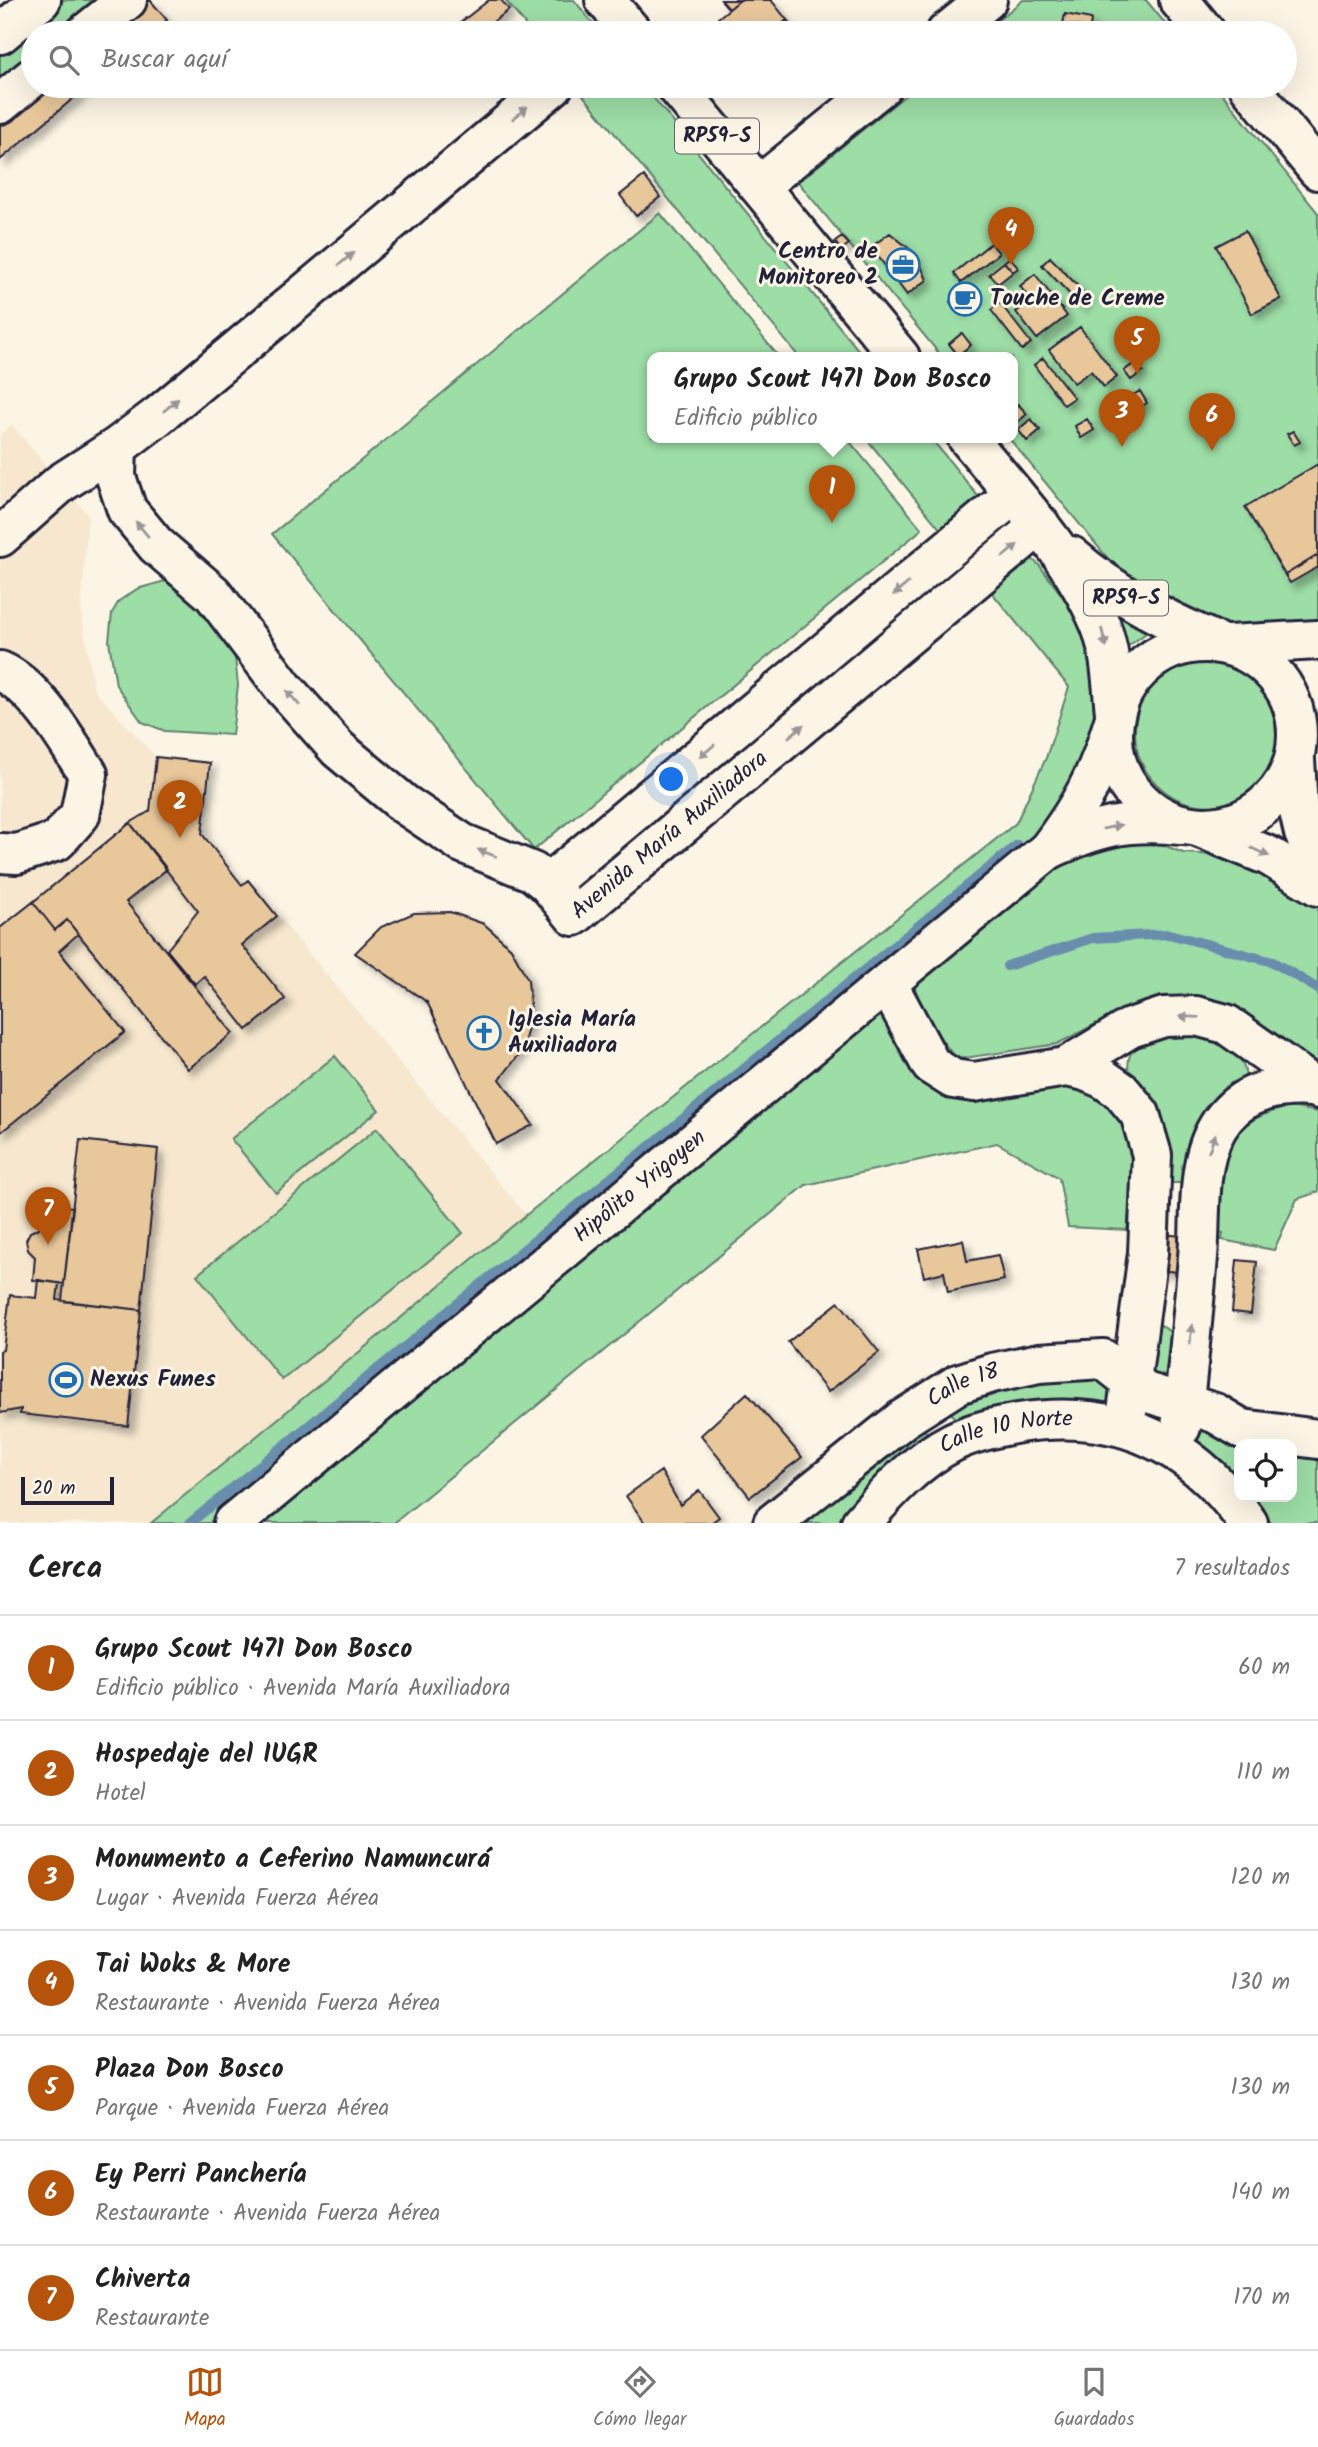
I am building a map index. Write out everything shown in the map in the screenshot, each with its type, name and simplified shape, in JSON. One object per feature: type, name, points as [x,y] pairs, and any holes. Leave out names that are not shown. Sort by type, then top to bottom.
[{"type":"street","points":[[0,34],[41,0]]},
{"type":"street","points":[[101,21],[127,0]]},
{"type":"street","points":[[961,21],[987,0]]},
{"type":"street","points":[[1179,0],[1196,21]]},
{"type":"street","points":[[0,104],[21,87]]},
{"type":"street","points":[[0,537],[61,483],[117,447],[158,416],[539,98]]},
{"type":"street","name":"RP59-S","points":[[686,98],[896,352]]},
{"type":"street","points":[[759,186],[867,98]]},
{"type":"street","points":[[1259,98],[1318,170]]},
{"type":"street","name":"RP59-S","points":[[972,443],[1044,530],[1096,578],[1126,598],[1169,622],[1222,643],[1318,640]]},
{"type":"street","points":[[117,447],[116,477],[127,510],[156,545],[213,594],[284,688],[338,749],[404,804],[462,844],[513,863],[548,884]]},
{"type":"street","name":"Avenida María Auxiliadora","points":[[1014,494],[548,884],[574,916],[1044,530]]},
{"type":"street","name":"RP59-S","points":[[1044,530],[1100,625],[1110,659],[1115,759],[1131,790],[1156,813],[1193,827]]},
{"type":"street","points":[[1114,719],[1128,682],[1152,659],[1182,644],[1222,643],[1259,659],[1283,684],[1296,715],[1298,807],[1304,833],[1318,865]]},
{"type":"street","points":[[0,671],[11,676],[55,721],[88,774],[80,815],[57,841],[17,854],[0,853]]},
{"type":"street","points":[[1193,827],[1230,824],[1259,811],[1281,789],[1318,711]]},
{"type":"street","name":"Hipólito Yrigoyen","points":[[1048,850],[1088,791],[1102,759],[1114,719]]},
{"type":"street","name":"Hipólito Yrigoyen","points":[[233,1523],[1048,850],[1078,836],[1115,825],[1152,822],[1193,827]]},
{"type":"street","points":[[1193,827],[1234,840],[1269,856],[1318,886]]},
{"type":"street","points":[[887,983],[931,1065],[953,1079],[974,1082],[1066,1067],[1104,1079],[1121,1091],[1140,1114],[1152,1155],[1148,1253],[1125,1427]]},
{"type":"street","points":[[1066,1067],[1130,1028],[1164,1017],[1196,1016],[1226,1024],[1315,1088]]},
{"type":"street","points":[[1121,1091],[1113,1070],[1116,1047],[1130,1028]]},
{"type":"street","points":[[1246,1038],[1257,1061],[1255,1080],[1246,1099]]},
{"type":"street","points":[[1178,1450],[1201,1199],[1209,1144],[1225,1117],[1246,1099],[1267,1089],[1287,1086],[1315,1088]]},
{"type":"street","points":[[1150,1186],[1159,1200],[1172,1209],[1188,1208],[1201,1199]]},
{"type":"street","name":"Calle 18","points":[[773,1523],[925,1403],[958,1384],[992,1373],[1039,1363],[1103,1359],[1145,1392],[1215,1413],[1242,1430],[1318,1439]]},
{"type":"street","points":[[925,1403],[952,1442]]},
{"type":"street","name":"Calle 10 Norte","points":[[862,1523],[885,1495],[952,1442],[979,1432],[1041,1420],[1082,1419],[1125,1427],[1178,1450],[1233,1501],[1248,1523]]},
{"type":"shaded area","points":[[12,425],[88,515],[81,611],[94,690],[156,757],[210,763],[202,834],[242,884],[248,880],[526,1215],[151,1523],[0,1523],[0,435]]},
{"type":"green space","points":[[62,0],[104,0],[79,21],[36,21]]},
{"type":"green space","points":[[505,0],[574,0],[591,21],[522,21]]},
{"type":"green space","points":[[1023,0],[1146,0],[1163,21],[997,21]]},
{"type":"green space","points":[[21,34],[21,70],[0,88],[0,51]]},
{"type":"green space","points":[[585,98],[654,98],[860,352],[795,352]]},
{"type":"green space","points":[[902,98],[1226,98],[1318,213],[1318,634],[1278,634],[1203,619],[1118,571],[1013,443],[1018,443],[1018,352],[938,352],[798,182]]},
{"type":"green space","points":[[660,213],[775,352],[647,352],[647,443],[851,443],[922,529],[534,850],[272,534]]},
{"type":"green space","points":[[870,443],[935,443],[982,501],[949,540]]},
{"type":"green space","points":[[1031,558],[1078,617],[1088,635],[1098,697],[1089,755],[1045,832],[661,1145],[209,1523],[151,1523],[526,1215],[1016,823],[1046,758],[1069,687],[988,588],[1024,559]]},
{"type":"green space","points":[[165,581],[190,591],[234,649],[238,685],[232,735],[165,731],[142,722],[116,685],[109,641],[112,613],[119,601],[137,589]]},
{"type":"green space","points":[[1110,611],[1149,631],[1120,652]]},
{"type":"green space","points":[[1209,658],[1237,663],[1262,679],[1278,704],[1283,732],[1278,760],[1262,785],[1237,801],[1209,806],[1181,801],[1156,785],[1140,760],[1135,732],[1140,704],[1156,679],[1181,663]]},
{"type":"green space","points":[[1151,840],[1183,853],[1247,857],[1308,894],[1318,907],[1318,1069],[1165,1002],[1125,1009],[1057,1044],[958,1059],[937,1032],[912,981],[1032,880],[1093,844]]},
{"type":"green space","points":[[884,1011],[904,1048],[1081,1089],[1101,1097],[1119,1114],[1135,1154],[1127,1230],[1068,1227],[1059,1178],[997,1143],[806,1185],[394,1523],[260,1523],[877,1013]]},
{"type":"green space","points":[[1159,1035],[1201,1037],[1226,1045],[1236,1053],[1243,1064],[1246,1079],[1186,1179],[1181,1183],[1172,1183],[1167,1179],[1129,1077],[1130,1054],[1138,1044]]},
{"type":"green space","points":[[335,1056],[379,1110],[276,1193],[231,1139]]},
{"type":"green space","points":[[1291,1107],[1318,1112],[1318,1192],[1297,1199],[1274,1250],[1222,1240],[1223,1233],[1212,1232],[1219,1168],[1225,1151],[1234,1136],[1248,1123],[1266,1114]]},
{"type":"green space","points":[[377,1128],[463,1233],[282,1380],[197,1275]]},
{"type":"green space","points":[[1155,1325],[1161,1325],[1171,1333],[1165,1379],[1152,1385],[1150,1330]]},
{"type":"green space","points":[[1106,1374],[1118,1389],[1115,1405],[965,1425],[954,1418],[950,1410],[957,1399],[998,1386]]},
{"type":"green space","points":[[1206,1423],[1234,1441],[1234,1476],[1194,1441],[1195,1429]]},
{"type":"green space","points":[[922,1427],[929,1436],[845,1523],[795,1523]]},
{"type":"green space","points":[[1297,1446],[1318,1449],[1318,1523],[1271,1523],[1256,1502],[1297,1502]]},
{"type":"building","points":[[150,0],[167,20],[166,21],[125,21]]},
{"type":"building","points":[[489,0],[501,0],[509,10],[494,21],[462,21]]},
{"type":"building","points":[[721,0],[740,0],[729,9]]},
{"type":"building","points":[[740,0],[771,0],[787,20],[721,21],[718,18]]},
{"type":"building","points":[[1065,14],[1091,19],[1091,21],[1064,21]]},
{"type":"building","points":[[34,98],[74,98],[0,160],[0,126]]},
{"type":"building","points":[[644,176],[660,197],[636,216],[620,195]]},
{"type":"building","points":[[1245,231],[1281,299],[1252,314],[1216,246]]},
{"type":"building","name":"Centro de Monitoreo 2","points":[[890,233],[913,252],[927,280],[907,295],[871,247]]},
{"type":"building","points":[[842,237],[849,244],[841,250],[835,242]]},
{"type":"building","points":[[991,243],[999,253],[961,283],[954,273]]},
{"type":"building","points":[[1010,257],[1018,268],[1013,272],[1004,262]]},
{"type":"building","points":[[1050,257],[1088,297],[1080,305],[1042,265]]},
{"type":"building","points":[[1004,262],[1013,272],[998,284],[989,274]]},
{"type":"building","points":[[1035,274],[1067,316],[1037,339],[1016,312],[1031,301],[1020,286]]},
{"type":"building","name":"Touche de Creme","points":[[971,286],[979,296],[959,312],[950,302]]},
{"type":"building","points":[[1000,303],[1031,343],[1022,350],[991,310]]},
{"type":"building","points":[[1080,327],[1117,377],[1104,387],[1091,371],[1074,383],[1049,350]]},
{"type":"building","points":[[962,333],[971,345],[962,352],[956,352],[949,344]]},
{"type":"building","points":[[1043,358],[1074,398],[1064,405],[1034,365]]},
{"type":"building","points":[[1136,362],[1143,371],[1131,380],[1124,371]]},
{"type":"building","points":[[1140,391],[1147,403],[1117,420],[1110,409]]},
{"type":"building","points":[[1018,404],[1027,414],[1018,422]]},
{"type":"building","points":[[1031,419],[1040,430],[1027,441],[1018,430]]},
{"type":"building","points":[[1087,419],[1094,430],[1081,438],[1075,426]]},
{"type":"building","points":[[1293,431],[1300,442],[1294,445],[1287,434]]},
{"type":"building","points":[[1318,464],[1318,555],[1285,575],[1245,507]]},
{"type":"building","points":[[1318,555],[1318,567],[1290,583],[1285,575]]},
{"type":"building","points":[[156,757],[210,763],[202,834],[242,885],[248,880],[277,916],[242,945],[285,999],[247,1030],[204,976],[195,984],[167,950],[198,911],[130,823],[150,811]]},
{"type":"building","points":[[130,823],[167,869],[126,902],[233,1033],[188,1069],[67,920],[55,930],[33,902]]},
{"type":"building","points":[[33,902],[55,930],[67,920],[78,934],[59,951],[125,1032],[0,1133],[0,928]]},
{"type":"building","name":"Iglesia María Auxiliadora","points":[[450,912],[484,924],[511,948],[528,980],[531,1016],[522,1051],[500,1079],[533,1125],[496,1144],[427,1002],[355,953],[381,927],[414,913]]},
{"type":"building","points":[[80,1140],[158,1149],[141,1310],[62,1301]]},
{"type":"building","points":[[41,1203],[73,1207],[64,1284],[33,1280],[35,1257],[28,1250],[26,1240],[30,1232],[39,1228]]},
{"type":"building","points":[[1162,1234],[1191,1237],[1187,1273],[1159,1270]]},
{"type":"building","points":[[963,1240],[967,1261],[998,1255],[1004,1280],[948,1292],[944,1272],[924,1277],[918,1249]]},
{"type":"building","points":[[1237,1260],[1257,1262],[1251,1314],[1232,1312]]},
{"type":"building","name":"Nexus Funes","points":[[38,1280],[59,1283],[57,1300],[141,1310],[128,1426],[20,1414],[21,1409],[0,1413],[0,1351],[3,1350],[10,1295],[36,1298]]},
{"type":"building","points":[[839,1302],[879,1352],[828,1392],[788,1342]]},
{"type":"building","points":[[747,1393],[802,1457],[750,1497],[701,1435]]},
{"type":"building","points":[[661,1471],[680,1505],[699,1490],[719,1517],[711,1523],[645,1523],[626,1496]]},
{"type":"waterway","points":[[190,1523],[1017,845]]},
{"type":"waterway","points":[[1007,966],[1093,938],[1169,934],[1273,962],[1318,989]]},
{"type":"place","name":"Centro de Monitoreo 2","points":[[903,265]]},
{"type":"place","name":"Tai Woks & More","points":[[1011,265]]},
{"type":"place","name":"Touche de Creme","points":[[965,299]]},
{"type":"place","name":"Plaza Don Bosco","points":[[1137,374]]},
{"type":"place","name":"Monumento a Ceferino Namuncurá","points":[[1122,447]]},
{"type":"place","name":"Ey Perri Panchería","points":[[1212,451]]},
{"type":"place","name":"Grupo Scout 1471 Don Bosco","points":[[832,523]]},
{"type":"place","name":"Hospedaje del IUGR","points":[[180,838]]},
{"type":"place","name":"Iglesia María Auxiliadora","points":[[484,1033]]},
{"type":"place","name":"Chiverta","points":[[48,1245]]},
{"type":"place","name":"Nexus Funes","points":[[66,1380]]}]
